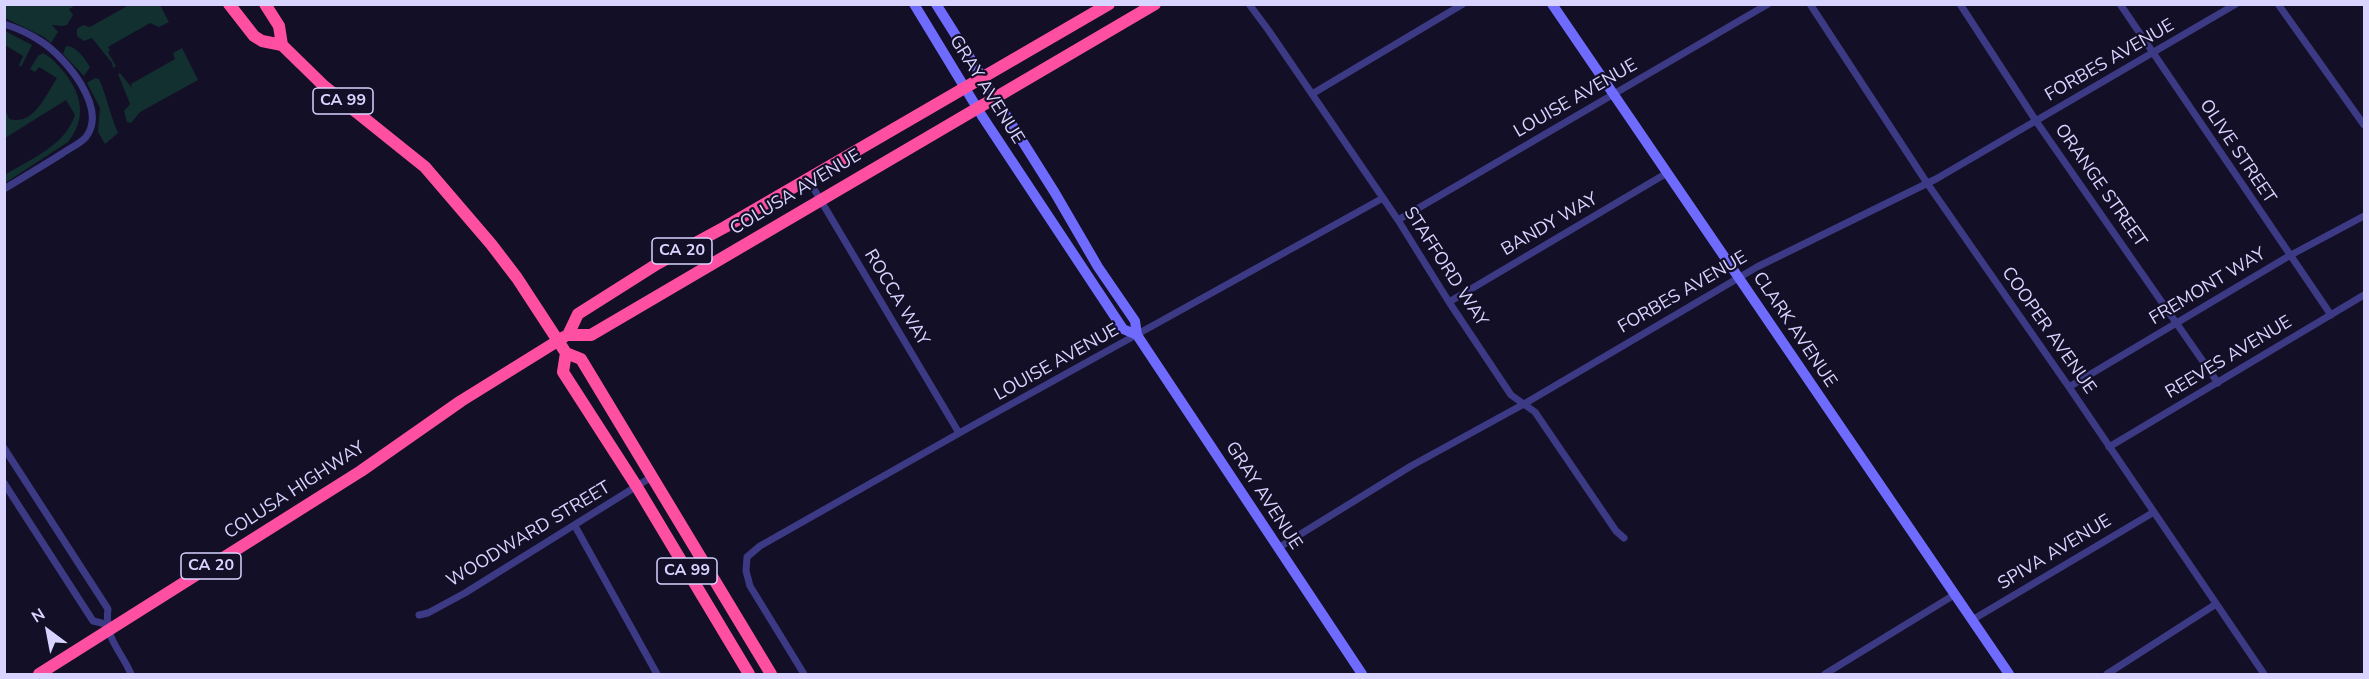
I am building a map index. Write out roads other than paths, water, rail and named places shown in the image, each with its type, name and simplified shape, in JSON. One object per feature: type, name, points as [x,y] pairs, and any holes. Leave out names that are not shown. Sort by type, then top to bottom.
[{"type":"highway","name":"CA 99","points":[[229,4],[254,36],[262,41],[282,45],[324,86],[409,152],[476,224],[563,338],[566,353],[562,372],[637,487],[749,675]]},
{"type":"highway","name":"CA 99","points":[[265,4],[279,26],[282,45]]},
{"type":"highway","name":"COLUSA AVENUE","points":[[563,338],[578,314],[657,264],[1109,4]]},
{"type":"highway","name":"COLUSA AVENUE","points":[[563,338],[591,335],[1155,4]]},
{"type":"highway","name":"COLUSA HIGHWAY","points":[[39,675],[108,627],[361,471],[461,401],[563,338]]},
{"type":"highway","name":"CA 99","points":[[566,353],[582,359],[771,675]]},
{"type":"main road","name":"GRAY AVENUE","points":[[914,4],[977,109],[1123,329],[1137,335]]},
{"type":"main road","name":"GRAY AVENUE","points":[[936,4],[1055,193],[1097,265],[1135,321],[1137,335],[1362,675]]},
{"type":"main road","name":"CLARK AVENUE","points":[[1552,4],[2009,675]]},
{"type":"street","name":"STAFFORD WAY","points":[[1249,4],[1398,220],[1511,395],[1535,412],[1616,531],[1624,538]]},
{"type":"street","points":[[1312,94],[1463,4]]},
{"type":"street","name":"LOUISE AVENUE","points":[[1398,220],[1768,4]]},
{"type":"street","name":"COOPER AVENUE","points":[[1810,4],[1927,183],[2069,387],[2264,675]]},
{"type":"street","name":"ORANGE STREET","points":[[1960,4],[2036,121],[2218,383]]},
{"type":"street","name":"OLIVE STREET","points":[[2120,4],[2331,315]]},
{"type":"street","name":"FORBES AVENUE","points":[[1278,548],[1395,475],[1524,404],[1738,277],[1927,183],[2236,4]]},
{"type":"street","points":[[2278,4],[2364,125]]},
{"type":"street","points":[[4,24],[41,42],[60,58],[78,80],[93,117],[84,139],[4,189]]},
{"type":"street","name":"BANDY WAY","points":[[1449,302],[1667,173]]},
{"type":"street","name":"ROCCA WAY","points":[[808,178],[959,433]]},
{"type":"street","name":"LOUISE AVENUE","points":[[804,675],[750,586],[746,571],[747,556],[760,546],[959,433],[1383,198]]},
{"type":"street","name":"FREMONT WAY","points":[[2069,387],[2289,256],[2364,216]]},
{"type":"street","name":"REEVES AVENUE","points":[[2109,447],[2364,295]]},
{"type":"street","points":[[4,448],[108,609],[108,627],[115,648],[131,675]]},
{"type":"street","name":"WOODWARD STREET","points":[[419,615],[428,613],[465,593],[653,477]]},
{"type":"street","points":[[4,483],[93,621],[108,627]]},
{"type":"street","name":"SPIVA AVENUE","points":[[1972,620],[2154,512]]},
{"type":"street","points":[[575,526],[657,675]]},
{"type":"street","points":[[1825,675],[1954,595]]},
{"type":"street","points":[[2107,675],[2216,604]]}]
